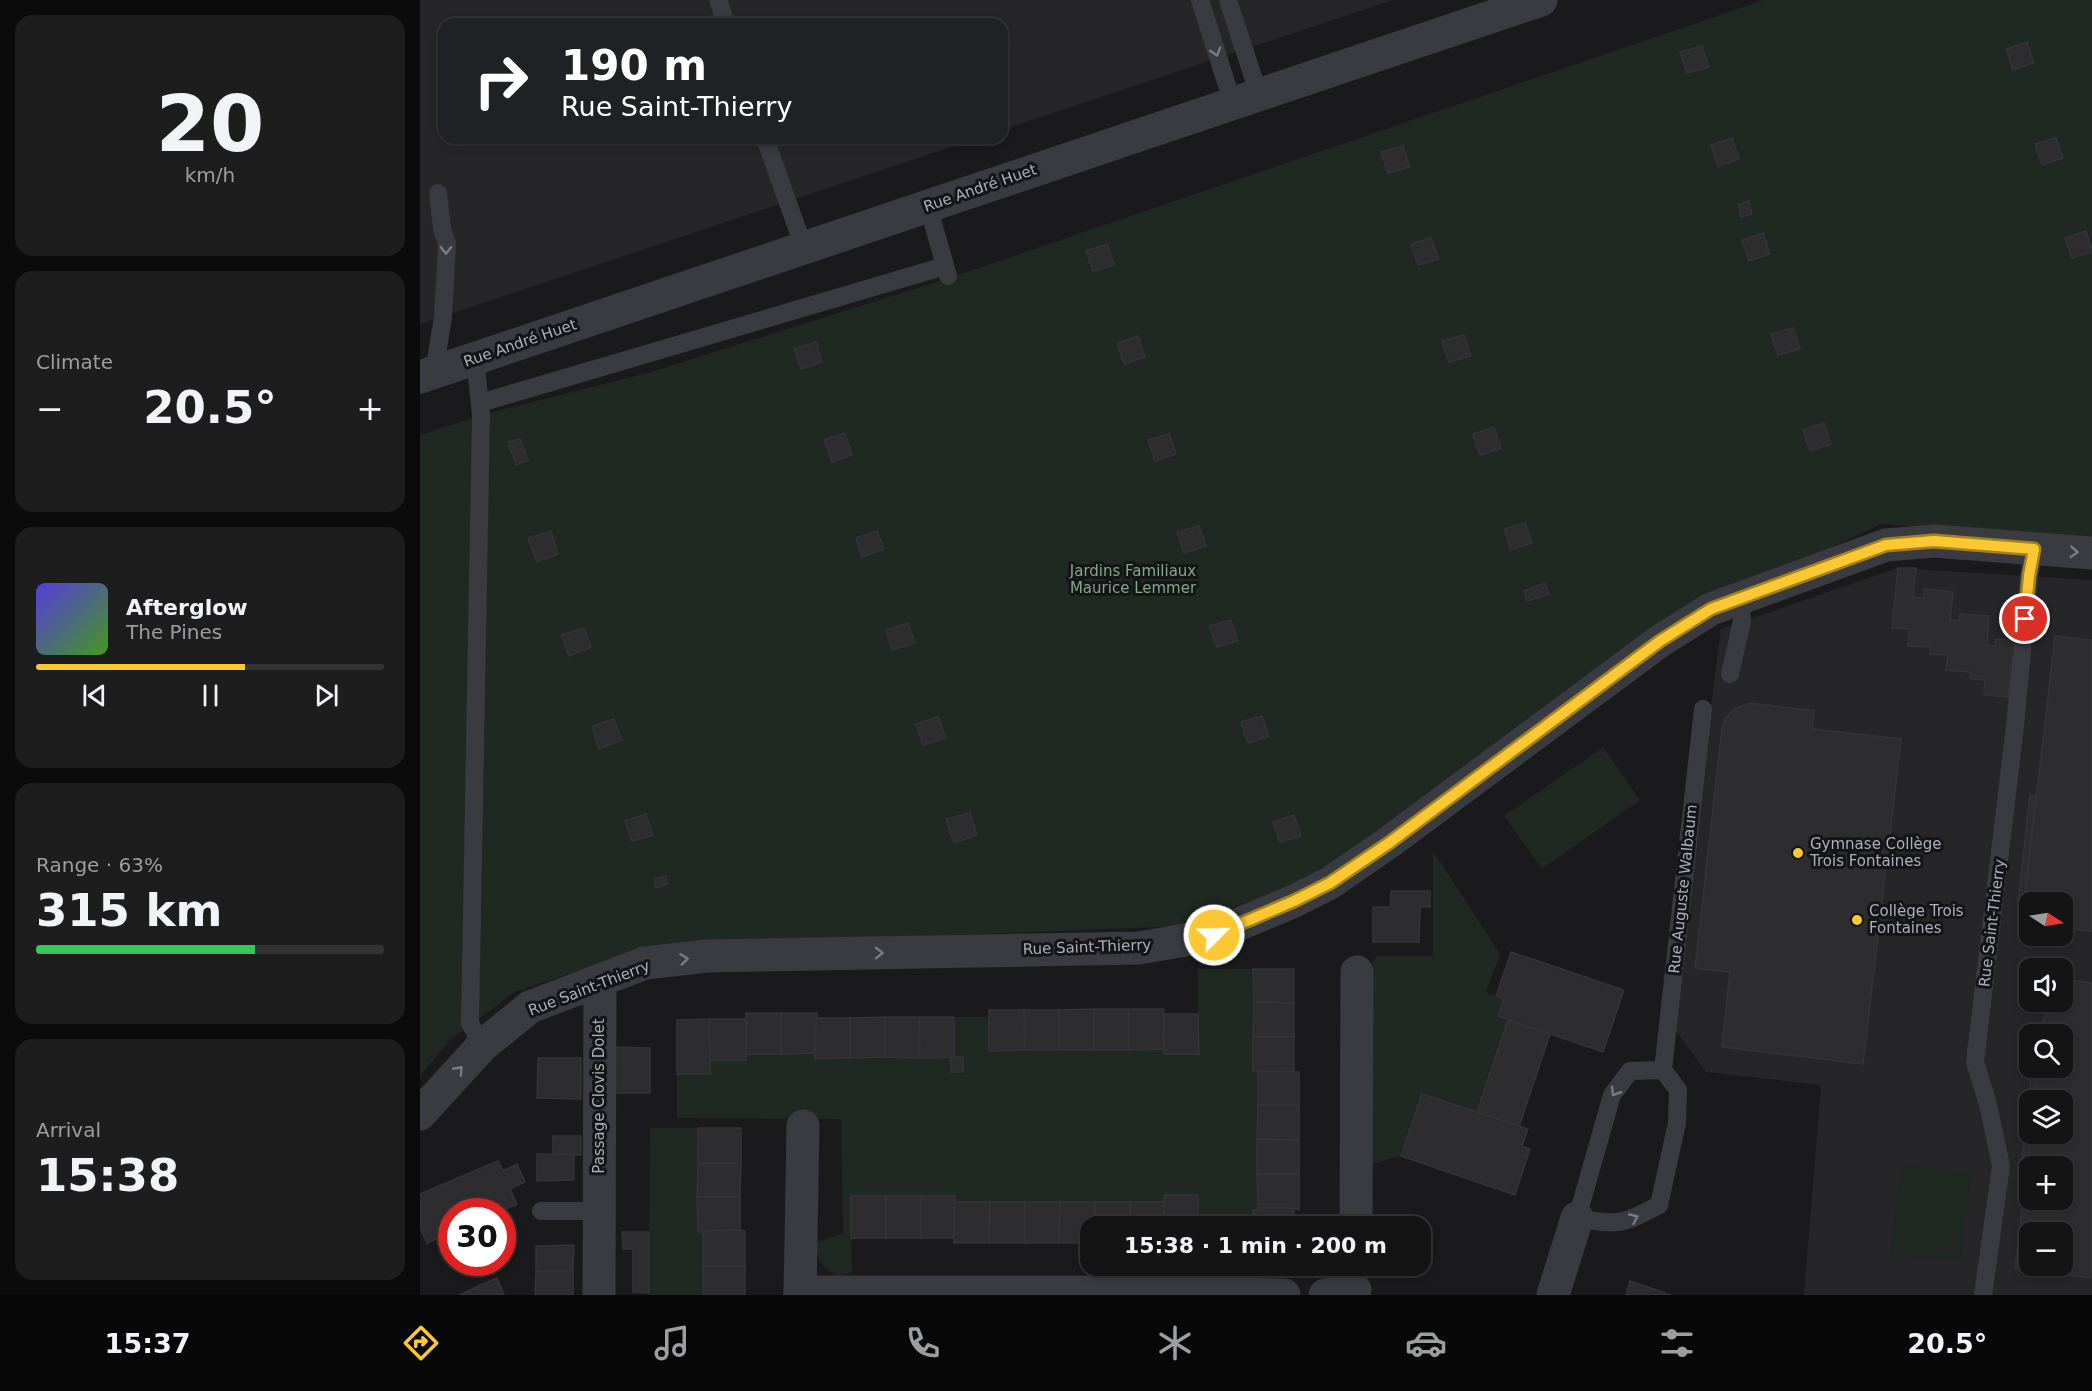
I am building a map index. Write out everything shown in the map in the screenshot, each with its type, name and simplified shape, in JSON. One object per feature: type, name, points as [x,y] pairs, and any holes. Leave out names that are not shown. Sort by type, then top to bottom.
[{"type":"street","name":"Rue André Huet","points":[[427,375],[1541,0]]},
{"type":"street","name":"Rue Saint-Thierry","points":[[420,1114],[482,1046],[530,1006],[645,963],[708,956],[1139,948],[1214,935],[1330,883],[1389,843],[1660,641],[1711,609],[1886,545],[1934,541],[2092,553]]},
{"type":"street","points":[[1356,1216],[1357,972]]},
{"type":"street","name":"Passage Clovis Dolet","points":[[599,1295],[600,980]]},
{"type":"street","points":[[802,1126],[800,1293],[1069,1292],[1284,1295]]},
{"type":"street","points":[[1554,1295],[1578,1218]]},
{"type":"lane","points":[[718,0],[724,18]]},
{"type":"lane","points":[[1200,0],[1246,99]]},
{"type":"lane","points":[[1228,0],[1246,99]]},
{"type":"lane","points":[[767,144],[804,248]]},
{"type":"lane","points":[[427,375],[443,317],[447,243],[442,229],[438,193]]},
{"type":"lane","points":[[480,403],[947,272],[928,206]]},
{"type":"lane","points":[[475,358],[480,403],[470,1023],[482,1046]]},
{"type":"lane","name":"Rue Saint-Thierry","points":[[1983,1295],[2001,1166],[1988,1104],[1975,1062],[2015,726],[2029,576],[2034,549]]},
{"type":"lane","points":[[1730,674],[1742,621],[1740,599]]},
{"type":"lane","name":"Rue Auguste Walbaum","points":[[1663,1070],[1703,709]]},
{"type":"lane","points":[[1663,1070],[1678,1090],[1678,1101],[1677,1123],[1659,1205],[1628,1222],[1604,1223],[1578,1218],[1612,1095],[1630,1071],[1663,1070]]},
{"type":"lane","points":[[542,1211],[599,1211]]},
{"type":"shaded area","points":[[420,0],[1393,0],[1008,128],[1008,18],[438,18],[438,144],[960,144],[420,324]]},
{"type":"shaded area","name":"Collège Trois Fontaines","points":[[1898,568],[2092,580],[2092,1295],[1804,1295],[1821,1085],[1706,1072],[1670,1023],[1721,629]]},
{"type":"green space","name":"Jardins Familiaux Maurice Lemmer","points":[[1764,0],[2092,0],[2092,538],[1881,524],[1662,627],[1356,853],[1296,887],[1189,926],[740,943],[629,954],[515,992],[450,1040],[420,1076],[420,435],[481,415],[651,372],[949,278]]},
{"type":"green space","points":[[1603,747],[1640,800],[1542,869],[1504,816]]},
{"type":"green space","points":[[1433,851],[1500,954],[1486,992],[1504,999],[1498,1016],[1508,1020],[1477,1112],[1422,1094],[1401,1156],[1365,1166],[1367,969],[1377,956],[1433,956]]},
{"type":"green space","points":[[1198,969],[1253,969],[1253,1071],[1258,1072],[1258,1210],[1253,1210],[1253,1216],[1199,1216],[1198,1195],[1165,1195],[1164,1202],[955,1202],[955,1196],[851,1196],[852,1272],[838,1276],[821,1263],[815,1243],[843,1233],[841,1119],[677,1118],[677,1074],[709,1074],[709,1060],[746,1054],[815,1053],[816,1059],[951,1057],[951,1072],[963,1072],[963,1057],[954,1057],[954,1017],[989,1017],[989,1051],[1163,1049],[1164,1054],[1198,1054]]},
{"type":"green space","points":[[650,1128],[698,1128],[697,1231],[703,1232],[703,1295],[649,1295]]},
{"type":"green space","points":[[1901,1165],[1971,1172],[1960,1261],[1890,1255]]},
{"type":"building","points":[[2027,42],[2034,63],[2013,70],[2006,49]]},
{"type":"building","points":[[1702,46],[1709,67],[1687,73],[1680,52]]},
{"type":"building","points":[[1732,138],[1739,159],[1718,166],[1711,145]]},
{"type":"building","points":[[2056,138],[2063,158],[2042,165],[2035,144]]},
{"type":"building","points":[[1403,146],[1410,167],[1388,173],[1381,152]]},
{"type":"building","points":[[1749,201],[1752,214],[1741,217],[1738,205]]},
{"type":"building","points":[[2086,231],[2092,252],[2072,258],[2065,238]]},
{"type":"building","points":[[1763,233],[1770,254],[1749,261],[1742,240]]},
{"type":"building","points":[[1431,238],[1439,259],[1418,265],[1411,244]]},
{"type":"building","points":[[1107,244],[1114,265],[1093,271],[1086,251]]},
{"type":"building","points":[[1793,328],[1800,349],[1778,355],[1771,334]]},
{"type":"building","points":[[1464,335],[1471,356],[1449,362],[1442,341]]},
{"type":"building","points":[[1138,336],[1145,357],[1124,364],[1117,343]]},
{"type":"building","points":[[816,342],[822,362],[801,369],[794,349]]},
{"type":"building","points":[[1824,423],[1831,444],[1810,451],[1803,430]]},
{"type":"building","points":[[1494,427],[1501,448],[1480,455],[1473,434]]},
{"type":"building","points":[[845,433],[852,455],[832,462],[824,440]]},
{"type":"building","points":[[1169,434],[1176,454],[1155,461],[1148,440]]},
{"type":"building","points":[[520,439],[528,460],[516,465],[508,442]]},
{"type":"building","points":[[1525,523],[1532,543],[1511,550],[1504,529]]},
{"type":"building","points":[[1199,526],[1206,546],[1184,553],[1177,532]]},
{"type":"building","points":[[551,531],[558,554],[537,562],[528,538]]},
{"type":"building","points":[[877,531],[884,549],[862,557],[856,538]]},
{"type":"building","points":[[1898,568],[1916,568],[1913,597],[1923,598],[1924,589],[1953,592],[1950,620],[1959,621],[1960,614],[1989,616],[1987,645],[1995,646],[1996,639],[2012,640],[2008,697],[1984,695],[1985,680],[1970,679],[1970,672],[1946,670],[1948,655],[1930,654],[1930,647],[1908,646],[1909,629],[1892,628]]},
{"type":"building","points":[[1545,583],[1549,594],[1527,601],[1524,591]]},
{"type":"building","points":[[1231,620],[1238,641],[1217,647],[1209,626]]},
{"type":"building","points":[[908,623],[915,643],[892,650],[886,630]]},
{"type":"building","points":[[584,628],[591,647],[569,656],[561,635]]},
{"type":"building","points":[[2055,636],[2092,640],[2092,931],[2073,929],[2073,892],[2026,892]]},
{"type":"building","name":"Gymnase Collège Trois Fontaines","points":[[1750,703],[1814,711],[1812,729],[1901,739],[1863,1064],[1722,1047],[1730,972],[1695,968],[1722,729],[1725,719],[1733,710]]},
{"type":"building","points":[[1262,716],[1269,736],[1248,743],[1241,722]]},
{"type":"building","points":[[938,717],[946,738],[923,745],[916,724]]},
{"type":"building","points":[[614,719],[622,740],[599,749],[592,726]]},
{"type":"building","points":[[2030,795],[2036,796],[2025,892],[2019,892]]},
{"type":"building","points":[[970,813],[977,835],[954,843],[946,819]]},
{"type":"building","points":[[646,814],[653,835],[632,841],[625,821]]},
{"type":"building","points":[[1294,815],[1301,836],[1280,842],[1273,822]]},
{"type":"building","points":[[666,876],[668,884],[656,888],[654,879]]},
{"type":"building","points":[[1391,891],[1430,891],[1430,907],[1420,907],[1419,942],[1373,942],[1373,907],[1390,907]]},
{"type":"building","points":[[1511,952],[1624,990],[1603,1052],[1498,1016],[1504,999],[1496,996]]},
{"type":"building","points":[[1253,969],[1294,969],[1294,1003],[1254,1002]]},
{"type":"building","points":[[2073,980],[2092,983],[2092,1278],[2073,1276],[2073,1222],[2020,1222],[2022,1210],[2073,1210],[2073,1156],[2028,1156],[2030,1144],[2073,1144],[2073,1090],[2036,1090],[2037,1078],[2073,1078],[2073,1024],[2043,1024],[2045,1012],[2073,1012]]},
{"type":"building","points":[[1254,1002],[1294,1003],[1294,1037],[1253,1037]]},
{"type":"building","points":[[1094,1009],[1129,1009],[1129,1050],[1094,1050]]},
{"type":"building","points":[[1094,1009],[1094,1050],[1059,1050],[1059,1010]]},
{"type":"building","points":[[1129,1009],[1164,1009],[1163,1049],[1129,1050]]},
{"type":"building","points":[[989,1010],[1024,1010],[1025,1050],[989,1051]]},
{"type":"building","points":[[1024,1010],[1059,1010],[1059,1050],[1025,1050]]},
{"type":"building","points":[[746,1013],[781,1013],[781,1054],[746,1054]]},
{"type":"building","points":[[781,1013],[817,1013],[816,1053],[781,1054]]},
{"type":"building","points":[[1164,1014],[1198,1014],[1199,1054],[1164,1054]]},
{"type":"building","points":[[885,1017],[919,1017],[920,1058],[885,1057]]},
{"type":"building","points":[[885,1017],[885,1057],[850,1058],[850,1018]]},
{"type":"building","points":[[919,1017],[954,1017],[954,1057],[920,1058]]},
{"type":"building","points":[[816,1018],[850,1018],[850,1058],[815,1059]]},
{"type":"building","points":[[709,1019],[746,1019],[746,1060],[709,1060]]},
{"type":"building","points":[[709,1019],[710,1074],[677,1074],[677,1020]]},
{"type":"building","points":[[1508,1020],[1550,1034],[1519,1127],[1477,1112]]},
{"type":"building","points":[[1253,1037],[1294,1037],[1294,1072],[1253,1071]]},
{"type":"building","points":[[607,1047],[650,1048],[650,1093],[606,1093]]},
{"type":"building","points":[[951,1057],[963,1057],[963,1072],[951,1072]]},
{"type":"building","points":[[538,1058],[581,1058],[581,1099],[537,1098]]},
{"type":"building","points":[[1258,1072],[1299,1072],[1299,1105],[1258,1105]]},
{"type":"building","points":[[2031,1078],[2037,1078],[2036,1090],[2030,1090]]},
{"type":"building","points":[[1422,1094],[1528,1129],[1522,1146],[1530,1149],[1515,1195],[1401,1156]]},
{"type":"building","points":[[1258,1105],[1299,1105],[1299,1140],[1257,1139]]},
{"type":"building","points":[[698,1128],[741,1128],[741,1163],[698,1163]]},
{"type":"building","points":[[553,1136],[581,1136],[581,1155],[553,1155]]},
{"type":"building","points":[[1257,1139],[1299,1140],[1299,1174],[1257,1174]]},
{"type":"building","points":[[2024,1144],[2030,1144],[2028,1156],[2022,1156]]},
{"type":"building","points":[[537,1154],[574,1155],[574,1180],[537,1181]]},
{"type":"building","points":[[498,1161],[503,1171],[517,1164],[525,1182],[510,1189],[514,1198],[438,1198],[438,1239],[427,1243],[420,1227],[420,1194]]},
{"type":"building","points":[[698,1163],[741,1163],[740,1197],[697,1197]]},
{"type":"building","points":[[1257,1174],[1299,1174],[1299,1210],[1258,1208]]},
{"type":"building","points":[[1164,1195],[1198,1195],[1198,1216],[1164,1216]]},
{"type":"building","points":[[851,1196],[886,1196],[886,1238],[851,1238]]},
{"type":"building","points":[[886,1196],[921,1196],[921,1238],[886,1238]]},
{"type":"building","points":[[921,1196],[955,1196],[955,1238],[921,1238]]},
{"type":"building","points":[[697,1197],[740,1197],[740,1231],[698,1232]]},
{"type":"building","points":[[954,1202],[990,1202],[989,1243],[954,1243]]},
{"type":"building","points":[[990,1202],[1025,1202],[1025,1243],[989,1243]]},
{"type":"building","points":[[1025,1202],[1060,1202],[1059,1243],[1025,1243]]},
{"type":"building","points":[[1060,1202],[1095,1202],[1095,1216],[1080,1216],[1080,1243],[1059,1243]]},
{"type":"building","points":[[1095,1202],[1130,1202],[1130,1216],[1095,1216]]},
{"type":"building","points":[[1130,1202],[1163,1202],[1164,1216],[1130,1216]]},
{"type":"building","points":[[1258,1208],[1294,1208],[1294,1216],[1253,1216],[1253,1210],[1258,1210]]},
{"type":"building","points":[[703,1231],[745,1231],[745,1266],[703,1266]]},
{"type":"building","points":[[622,1232],[649,1232],[649,1293],[633,1292],[633,1249],[623,1249]]},
{"type":"building","points":[[2019,1234],[2019,1269],[2015,1268]]},
{"type":"building","points":[[574,1245],[573,1271],[536,1271],[536,1246]]},
{"type":"building","points":[[703,1266],[745,1266],[745,1295],[703,1295]]},
{"type":"building","points":[[536,1271],[573,1271],[573,1295],[535,1295]]},
{"type":"building","points":[[497,1278],[504,1295],[459,1295],[483,1284]]},
{"type":"building","points":[[1630,1281],[1671,1295],[1626,1295]]},
{"type":"place","name":"Gymnase Collège Trois Fontaines","points":[[1798,853]]},
{"type":"place","name":"Collège Trois Fontaines","points":[[1857,920]]},
{"type":"route","points":[[1214,935],[1330,883],[1389,843],[1660,641],[1711,609],[1886,545],[1934,541],[2034,549],[2025,619]]}]
